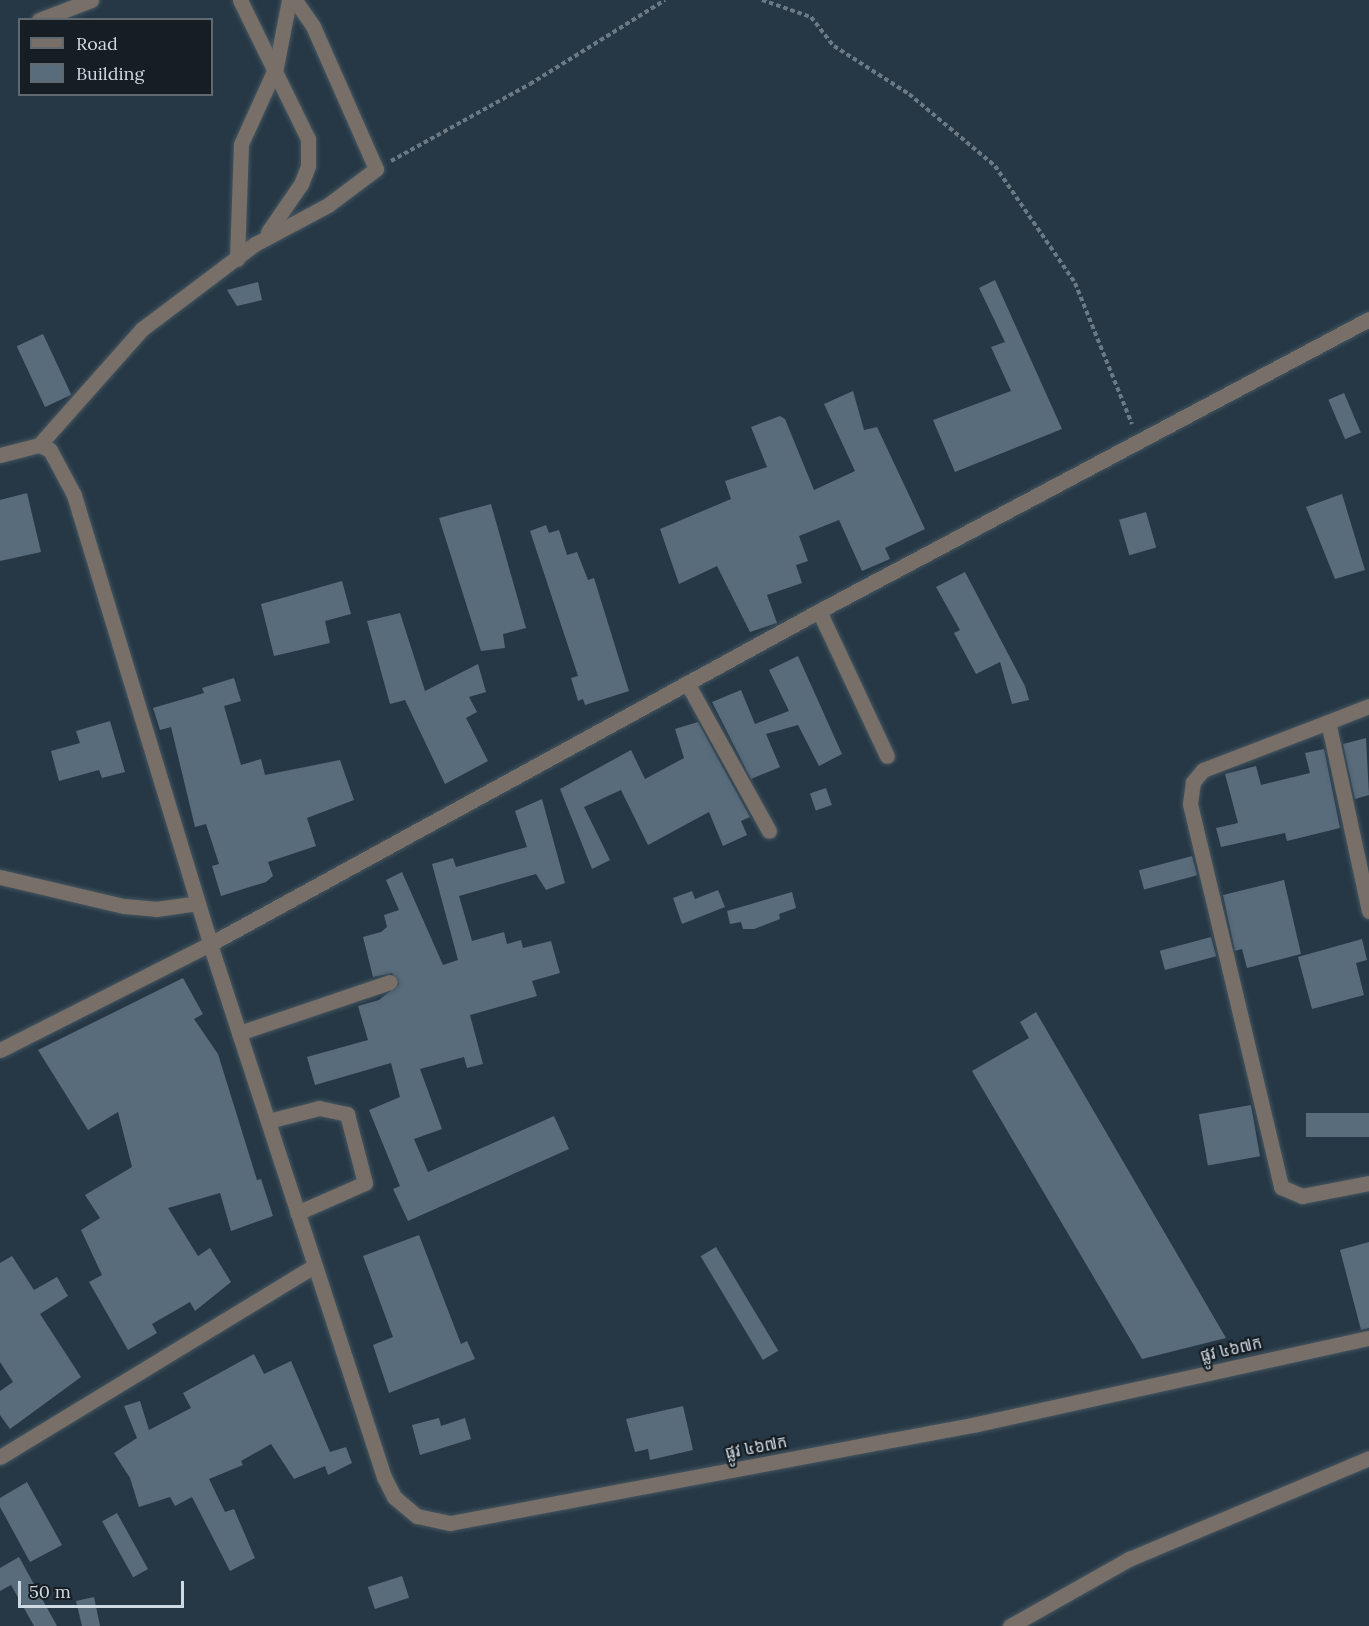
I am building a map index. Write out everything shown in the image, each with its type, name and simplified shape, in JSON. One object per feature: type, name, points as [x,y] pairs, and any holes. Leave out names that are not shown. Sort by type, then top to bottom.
[{"type":"street","points":[[44,18],[91,0]]},
{"type":"street","points":[[0,455],[39,445],[142,329],[237,259],[280,220],[308,166],[308,139],[276,67],[240,0]]},
{"type":"street","points":[[237,259],[241,144],[276,67],[289,0]]},
{"type":"street","points":[[255,244],[328,205],[376,169],[313,26],[295,0]]},
{"type":"street","points":[[0,1050],[210,944],[819,611],[1369,319]]},
{"type":"street","name":"ផ្លូវ ៤៦៧ក","points":[[39,445],[50,450],[74,495],[210,944],[314,1266],[394,1497],[417,1516],[450,1523],[977,1424],[1369,1338]]},
{"type":"street","points":[[819,611],[887,756]]},
{"type":"street","points":[[687,683],[769,831]]},
{"type":"street","points":[[1369,706],[1203,770],[1192,782],[1190,804],[1281,1187],[1302,1196],[1369,1183]]},
{"type":"street","points":[[1328,722],[1369,911]]},
{"type":"street","points":[[0,877],[124,906],[156,909],[198,903]]},
{"type":"street","points":[[239,1033],[390,982]]},
{"type":"street","points":[[268,1121],[319,1108],[347,1114],[365,1183],[297,1214]]},
{"type":"street","points":[[0,1457],[314,1266]]},
{"type":"street","points":[[1010,1626],[1129,1559],[1369,1458]]},
{"type":"path","points":[[376,169],[530,84],[664,0]]},
{"type":"path","points":[[762,0],[811,17],[834,46],[909,94],[995,166],[1075,283],[1139,441]]},
{"type":"building","points":[[995,280],[1062,429],[955,472],[933,420],[1011,391],[991,347],[1005,342],[979,288]]},
{"type":"building","points":[[258,282],[262,300],[237,306],[227,290]]},
{"type":"building","points":[[43,334],[71,395],[45,407],[17,346]]},
{"type":"building","points":[[853,391],[864,430],[877,427],[925,529],[885,548],[890,559],[862,571],[839,520],[799,536],[808,561],[796,565],[802,583],[767,595],[777,623],[750,632],[717,566],[679,584],[660,529],[731,499],[725,481],[767,467],[751,427],[780,416],[785,419],[814,490],[855,471],[824,404]]},
{"type":"building","points":[[1344,393],[1361,433],[1345,439],[1328,400]]},
{"type":"building","points":[[27,493],[41,552],[0,561],[0,500]]},
{"type":"building","points":[[1342,494],[1365,570],[1335,579],[1306,507]]},
{"type":"building","points":[[491,504],[526,628],[503,634],[505,648],[481,651],[439,518]]},
{"type":"building","points":[[1146,512],[1156,548],[1129,555],[1119,520]]},
{"type":"building","points":[[546,525],[549,533],[559,530],[567,555],[577,552],[588,580],[594,578],[629,691],[585,705],[583,699],[578,701],[571,678],[578,676],[530,531]]},
{"type":"building","points":[[965,572],[1025,686],[1029,700],[1012,704],[1000,662],[976,674],[954,633],[960,630],[936,587]]},
{"type":"building","points":[[342,581],[351,614],[325,621],[330,643],[274,656],[261,604]]},
{"type":"building","points":[[400,613],[425,691],[478,664],[486,692],[469,697],[477,712],[466,718],[488,761],[445,784],[405,700],[390,704],[367,621]]},
{"type":"building","points":[[798,656],[842,754],[819,766],[798,725],[766,734],[780,767],[751,779],[712,702],[741,690],[755,724],[789,711],[769,670]]},
{"type":"building","points":[[234,678],[241,701],[224,706],[241,765],[261,759],[265,775],[340,760],[354,800],[307,818],[316,846],[268,862],[273,876],[266,882],[221,896],[212,866],[219,864],[206,824],[195,827],[171,727],[160,730],[153,708],[204,693],[202,688]]},
{"type":"building","points":[[110,721],[125,772],[102,778],[99,770],[59,781],[51,751],[80,743],[76,731]]},
{"type":"building","points":[[698,722],[750,817],[741,821],[747,835],[723,846],[709,812],[648,845],[621,790],[584,807],[610,860],[592,869],[560,789],[631,750],[645,779],[684,758],[675,729]]},
{"type":"building","points":[[1366,738],[1369,795],[1355,799],[1343,744]]},
{"type":"building","points":[[1324,749],[1340,828],[1287,841],[1285,833],[1221,847],[1216,828],[1238,823],[1225,774],[1256,766],[1261,785],[1310,773],[1305,753]]},
{"type":"building","points":[[826,788],[832,805],[816,811],[810,794]]},
{"type":"building","points":[[542,799],[565,883],[546,890],[536,874],[459,896],[472,941],[504,932],[507,944],[521,940],[523,948],[551,941],[560,973],[532,981],[537,996],[470,1015],[483,1064],[467,1068],[464,1057],[420,1069],[442,1129],[414,1139],[428,1172],[554,1116],[569,1149],[408,1221],[393,1189],[400,1186],[369,1110],[400,1097],[391,1063],[315,1085],[307,1057],[368,1040],[358,1006],[379,1000],[399,984],[392,973],[373,977],[363,937],[381,932],[387,927],[384,915],[399,910],[386,880],[402,872],[443,965],[458,960],[432,864],[453,858],[456,867],[527,847],[515,811]]},
{"type":"building","points":[[1192,856],[1197,875],[1144,890],[1139,870]]},
{"type":"building","points":[[1284,880],[1301,954],[1247,968],[1242,949],[1235,951],[1223,895]]},
{"type":"building","points":[[718,890],[725,907],[682,924],[673,898],[692,891],[695,899]]},
{"type":"building","points":[[792,892],[796,908],[779,914],[780,919],[754,929],[743,929],[741,922],[730,924],[727,911]]},
{"type":"building","points":[[1211,937],[1216,956],[1165,970],[1160,951]]},
{"type":"building","points":[[1362,939],[1367,960],[1356,963],[1364,995],[1312,1009],[1298,957]]},
{"type":"building","points":[[183,978],[203,1014],[194,1019],[218,1054],[257,1180],[261,1179],[273,1216],[231,1231],[220,1193],[168,1208],[198,1256],[210,1248],[231,1282],[195,1311],[190,1302],[152,1324],[157,1333],[128,1350],[89,1282],[102,1275],[81,1230],[100,1218],[85,1195],[132,1167],[118,1112],[88,1130],[38,1050]]},
{"type":"building","points":[[1036,1012],[1226,1338],[1142,1359],[972,1071],[1029,1038],[1020,1022]]},
{"type":"building","points":[[1251,1105],[1260,1156],[1208,1165],[1199,1114]]},
{"type":"building","points":[[1306,1113],[1369,1113],[1369,1137],[1306,1137]]},
{"type":"building","points":[[419,1235],[461,1344],[467,1341],[475,1359],[389,1393],[373,1345],[393,1337],[363,1256]]},
{"type":"building","points":[[1369,1242],[1369,1328],[1361,1330],[1340,1250]]},
{"type":"building","points":[[716,1247],[778,1351],[763,1360],[701,1256]]},
{"type":"building","points":[[12,1256],[34,1290],[57,1277],[68,1296],[40,1314],[81,1377],[10,1429],[0,1415],[0,1391],[13,1382],[0,1362],[0,1263]]},
{"type":"building","points":[[254,1354],[264,1374],[291,1361],[330,1452],[346,1447],[352,1463],[328,1475],[325,1466],[294,1479],[271,1444],[241,1461],[243,1465],[209,1479],[225,1512],[234,1509],[255,1558],[230,1571],[192,1497],[175,1506],[170,1497],[139,1507],[130,1478],[114,1453],[137,1438],[124,1406],[140,1401],[149,1430],[191,1408],[183,1393]]},
{"type":"building","points":[[683,1406],[693,1450],[650,1460],[648,1449],[635,1452],[626,1419]]},
{"type":"building","points":[[439,1418],[441,1426],[465,1418],[471,1439],[420,1455],[412,1425]]},
{"type":"building","points":[[27,1482],[62,1545],[30,1562],[0,1507],[0,1498]]},
{"type":"building","points":[[117,1513],[148,1569],[133,1577],[102,1521]]},
{"type":"building","points":[[19,1557],[57,1626],[34,1626],[11,1585],[0,1591],[0,1568]]},
{"type":"building","points":[[402,1576],[409,1598],[375,1609],[368,1587]]},
{"type":"building","points":[[94,1597],[100,1626],[82,1626],[76,1601]]}]
